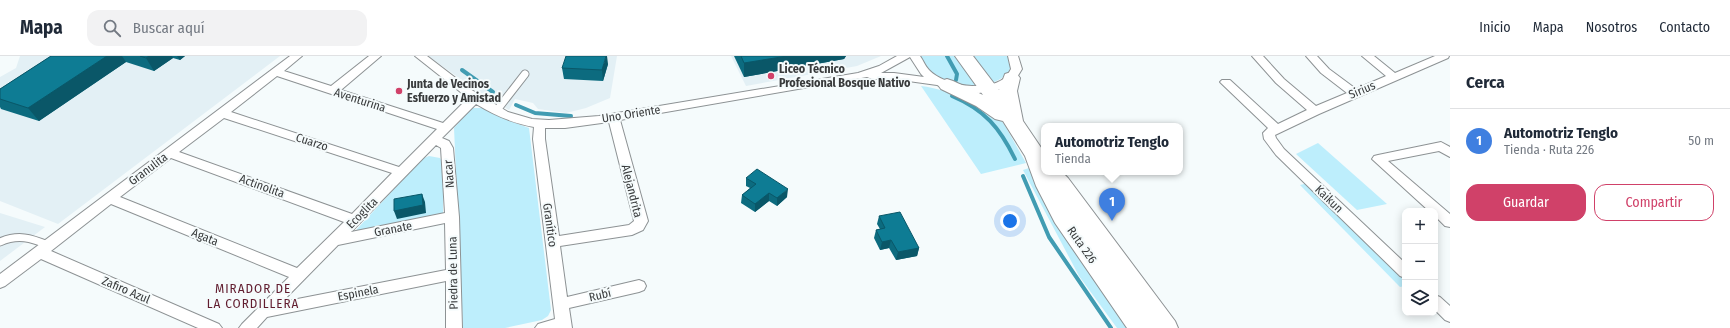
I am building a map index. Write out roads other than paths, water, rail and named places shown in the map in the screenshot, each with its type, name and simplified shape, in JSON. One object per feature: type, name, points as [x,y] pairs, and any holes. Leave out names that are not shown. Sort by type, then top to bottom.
[{"type":"main road","name":"Ruta 226","points":[[964,56],[1041,161]]},
{"type":"main road","points":[[1011,78],[1008,91],[1014,123]]},
{"type":"main road","points":[[947,85],[983,102],[1014,123]]},
{"type":"main road","name":"Ruta 226","points":[[1044,175],[1046,186],[1063,217],[1141,328]]},
{"type":"main road","name":"Ruta 226","points":[[1053,175],[1061,183],[1166,328]]},
{"type":"street","name":"Granulita","points":[[0,282],[297,56]]},
{"type":"street","points":[[332,91],[376,56]]},
{"type":"street","name":"Uno Oriente","points":[[420,56],[476,97],[497,110],[515,118],[541,123],[573,123],[692,105],[860,76],[883,68],[905,56]]},
{"type":"street","points":[[915,56],[921,69],[928,75],[947,85]]},
{"type":"street","points":[[1257,56],[1280,81],[1315,111]]},
{"type":"street","points":[[1312,56],[1325,71],[1355,94]]},
{"type":"street","points":[[1367,56],[1394,77]]},
{"type":"street","name":"Sirius","points":[[1279,127],[1394,77],[1428,59],[1444,56]]},
{"type":"street","points":[[988,89],[1001,85],[1011,78],[1015,72],[1016,66],[1014,57]]},
{"type":"street","name":"Aventurina","points":[[275,72],[445,128]]},
{"type":"street","name":"Uno Oriente","points":[[860,76],[910,77],[975,90],[988,89]]},
{"type":"street","points":[[1226,82],[1279,127]]},
{"type":"street","name":"Ecoglita","points":[[247,328],[476,97]]},
{"type":"street","name":"Cuarzo","points":[[222,113],[402,172]]},
{"type":"street","name":"Alejandrita","points":[[552,242],[632,230],[638,226],[641,221],[613,116]]},
{"type":"street","name":"Granítico","points":[[541,123],[538,129],[539,139],[564,326]]},
{"type":"street","name":"Kaikun","points":[[1279,127],[1269,133],[1270,140],[1280,152],[1402,269]]},
{"type":"street","name":"Nacar","points":[[434,140],[447,146],[452,217]]},
{"type":"street","points":[[1450,153],[1441,146],[1378,159],[1450,222]]},
{"type":"street","name":"Actinolita","points":[[170,153],[354,220]]},
{"type":"street","name":"Agata","points":[[109,198],[300,275]]},
{"type":"street","name":"Granate","points":[[335,240],[452,217]]},
{"type":"street","name":"Piedra de Luna","points":[[452,217],[454,328]]},
{"type":"street","name":"Zafiro Azul","points":[[44,248],[214,328]]},
{"type":"street","name":"Espinela","points":[[263,312],[453,274]]},
{"type":"street","name":"Rubí","points":[[561,304],[639,286]]},
{"type":"street","points":[[1438,304],[1450,316]]},
{"type":"street","points":[[543,328],[564,326]]},
{"type":"lane","points":[[497,110],[525,74]]},
{"type":"lane","points":[[0,242],[8,238],[23,235],[44,248]]},
{"type":"waterway","points":[[947,56],[957,74],[956,80]]},
{"type":"waterway","points":[[462,70],[493,92]]},
{"type":"waterway","points":[[952,96],[974,107],[990,121],[1003,138],[1015,159]]},
{"type":"waterway","points":[[516,105],[535,113],[571,116]]},
{"type":"waterway","points":[[1023,176],[1049,237],[1111,328]]},
{"type":"place","name":"Liceo Técnico Profesional Bosque Nativo","points":[[771,76]]},
{"type":"place","name":"Junta de Vecinos Esfuerzo y Amistad","points":[[399,91]]},
{"type":"place","name":"Automotriz Tenglo","points":[[1112,221]]},
{"type":"district","name":"MIRADOR DE LA CORDILLERA","points":[[253,296]]}]
